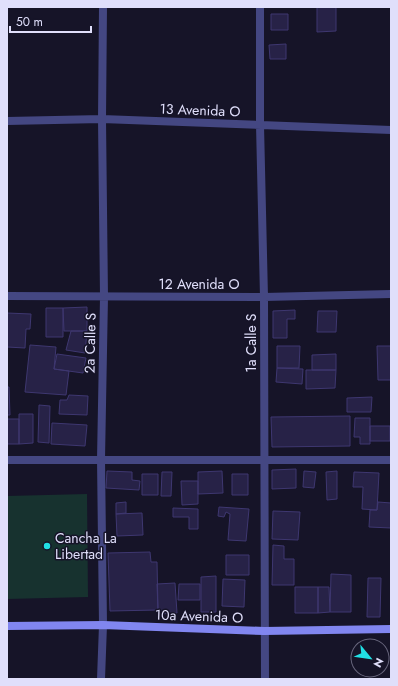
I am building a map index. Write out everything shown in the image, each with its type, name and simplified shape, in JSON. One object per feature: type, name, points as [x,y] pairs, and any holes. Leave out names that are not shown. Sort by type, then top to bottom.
[{"type":"street","name":"2a Calle S","points":[[101,679],[103,625],[102,459],[104,298],[102,119],[103,7]]},
{"type":"street","name":"1a Calle S","points":[[260,7],[260,125],[264,297],[265,679]]},
{"type":"street","name":"13 Avenida O","points":[[7,120],[102,119],[391,130]]},
{"type":"street","name":"12 Avenida O","points":[[7,296],[104,298],[264,297],[391,294]]},
{"type":"street","points":[[7,460],[391,460]]},
{"type":"street","name":"10a Avenida O","points":[[7,626],[103,625],[264,631],[391,629]]},
{"type":"green space","name":"Cancha La Libertad","points":[[87,494],[88,597],[7,599],[7,496]]},
{"type":"building","points":[[317,7],[336,7],[336,31],[317,32]]},
{"type":"building","points":[[271,14],[288,14],[288,30],[271,30]]},
{"type":"building","points":[[286,44],[286,59],[270,59],[269,45]]},
{"type":"building","points":[[87,307],[87,331],[64,331],[63,308]]},
{"type":"building","points":[[46,308],[63,308],[63,337],[46,337]]},
{"type":"building","points":[[295,310],[295,319],[287,319],[287,338],[273,338],[273,311]]},
{"type":"building","points":[[318,311],[337,311],[336,332],[317,332]]},
{"type":"building","points":[[7,313],[31,314],[30,329],[26,329],[25,348],[7,347]]},
{"type":"building","points":[[71,331],[87,331],[85,353],[66,350]]},
{"type":"building","points":[[30,345],[56,347],[54,369],[69,371],[66,395],[25,392]]},
{"type":"building","points":[[277,346],[300,346],[299,368],[277,368]]},
{"type":"building","points":[[377,346],[391,346],[391,380],[378,380]]},
{"type":"building","points":[[57,354],[86,358],[83,373],[54,369]]},
{"type":"building","points":[[336,354],[336,370],[312,370],[312,355]]},
{"type":"building","points":[[277,368],[303,369],[302,384],[276,382]]},
{"type":"building","points":[[306,370],[336,370],[335,388],[306,389]]},
{"type":"building","points":[[7,387],[9,387],[10,415],[7,415]]},
{"type":"building","points":[[69,395],[88,396],[87,415],[59,414],[60,400],[67,400]]},
{"type":"building","points":[[372,397],[371,412],[347,412],[347,398]]},
{"type":"building","points":[[39,405],[50,406],[49,443],[38,442]]},
{"type":"building","points":[[19,414],[33,414],[33,443],[19,444]]},
{"type":"building","points":[[350,416],[350,446],[272,447],[271,417]]},
{"type":"building","points":[[355,418],[370,418],[370,444],[360,444],[360,437],[354,437]]},
{"type":"building","points":[[7,419],[19,419],[19,444],[7,444]]},
{"type":"building","points":[[52,423],[87,425],[85,446],[51,444]]},
{"type":"building","points":[[370,426],[390,426],[390,441],[370,441]]},
{"type":"building","points":[[296,469],[296,488],[272,489],[272,470]]},
{"type":"building","points":[[107,471],[132,472],[132,480],[140,481],[139,490],[106,488]]},
{"type":"building","points":[[222,471],[223,493],[198,494],[198,472]]},
{"type":"building","points":[[304,471],[316,472],[314,488],[303,487]]},
{"type":"building","points":[[337,471],[337,499],[327,500],[326,472]]},
{"type":"building","points":[[162,472],[172,472],[171,496],[161,496]]},
{"type":"building","points":[[354,472],[379,473],[377,510],[362,509],[363,487],[353,487]]},
{"type":"building","points":[[142,474],[158,474],[158,495],[142,495]]},
{"type":"building","points":[[232,474],[248,474],[248,495],[232,495]]},
{"type":"building","points":[[181,481],[198,481],[198,504],[182,505]]},
{"type":"building","points":[[126,502],[126,513],[116,514],[116,503]]},
{"type":"building","points":[[378,502],[391,503],[391,528],[369,527],[370,510],[377,510]]},
{"type":"building","points":[[219,507],[249,509],[246,541],[228,540],[230,514],[226,512],[224,517],[218,516]]},
{"type":"building","points":[[173,508],[198,509],[198,529],[189,529],[189,517],[173,517]]},
{"type":"building","points":[[273,511],[300,512],[298,540],[272,539]]},
{"type":"building","points":[[142,513],[143,535],[117,536],[116,514]]},
{"type":"building","points":[[273,545],[284,546],[284,559],[294,559],[294,585],[272,585]]},
{"type":"building","points":[[150,552],[151,562],[157,562],[158,610],[110,611],[108,553]]},
{"type":"building","points":[[226,555],[249,555],[249,575],[226,575]]},
{"type":"building","points":[[331,574],[351,575],[351,612],[330,612]]},
{"type":"building","points":[[216,576],[216,612],[201,612],[201,577]]},
{"type":"building","points":[[368,578],[381,578],[380,617],[367,617]]},
{"type":"building","points":[[223,579],[245,580],[244,607],[222,606]]},
{"type":"building","points":[[175,583],[177,613],[160,614],[158,610],[157,584]]},
{"type":"building","points":[[179,584],[200,584],[200,600],[178,600]]},
{"type":"building","points":[[295,587],[318,587],[318,613],[295,613]]},
{"type":"building","points":[[318,587],[329,587],[330,612],[318,613]]},
{"type":"place","name":"Cancha La Libertad","points":[[47,546]]}]
